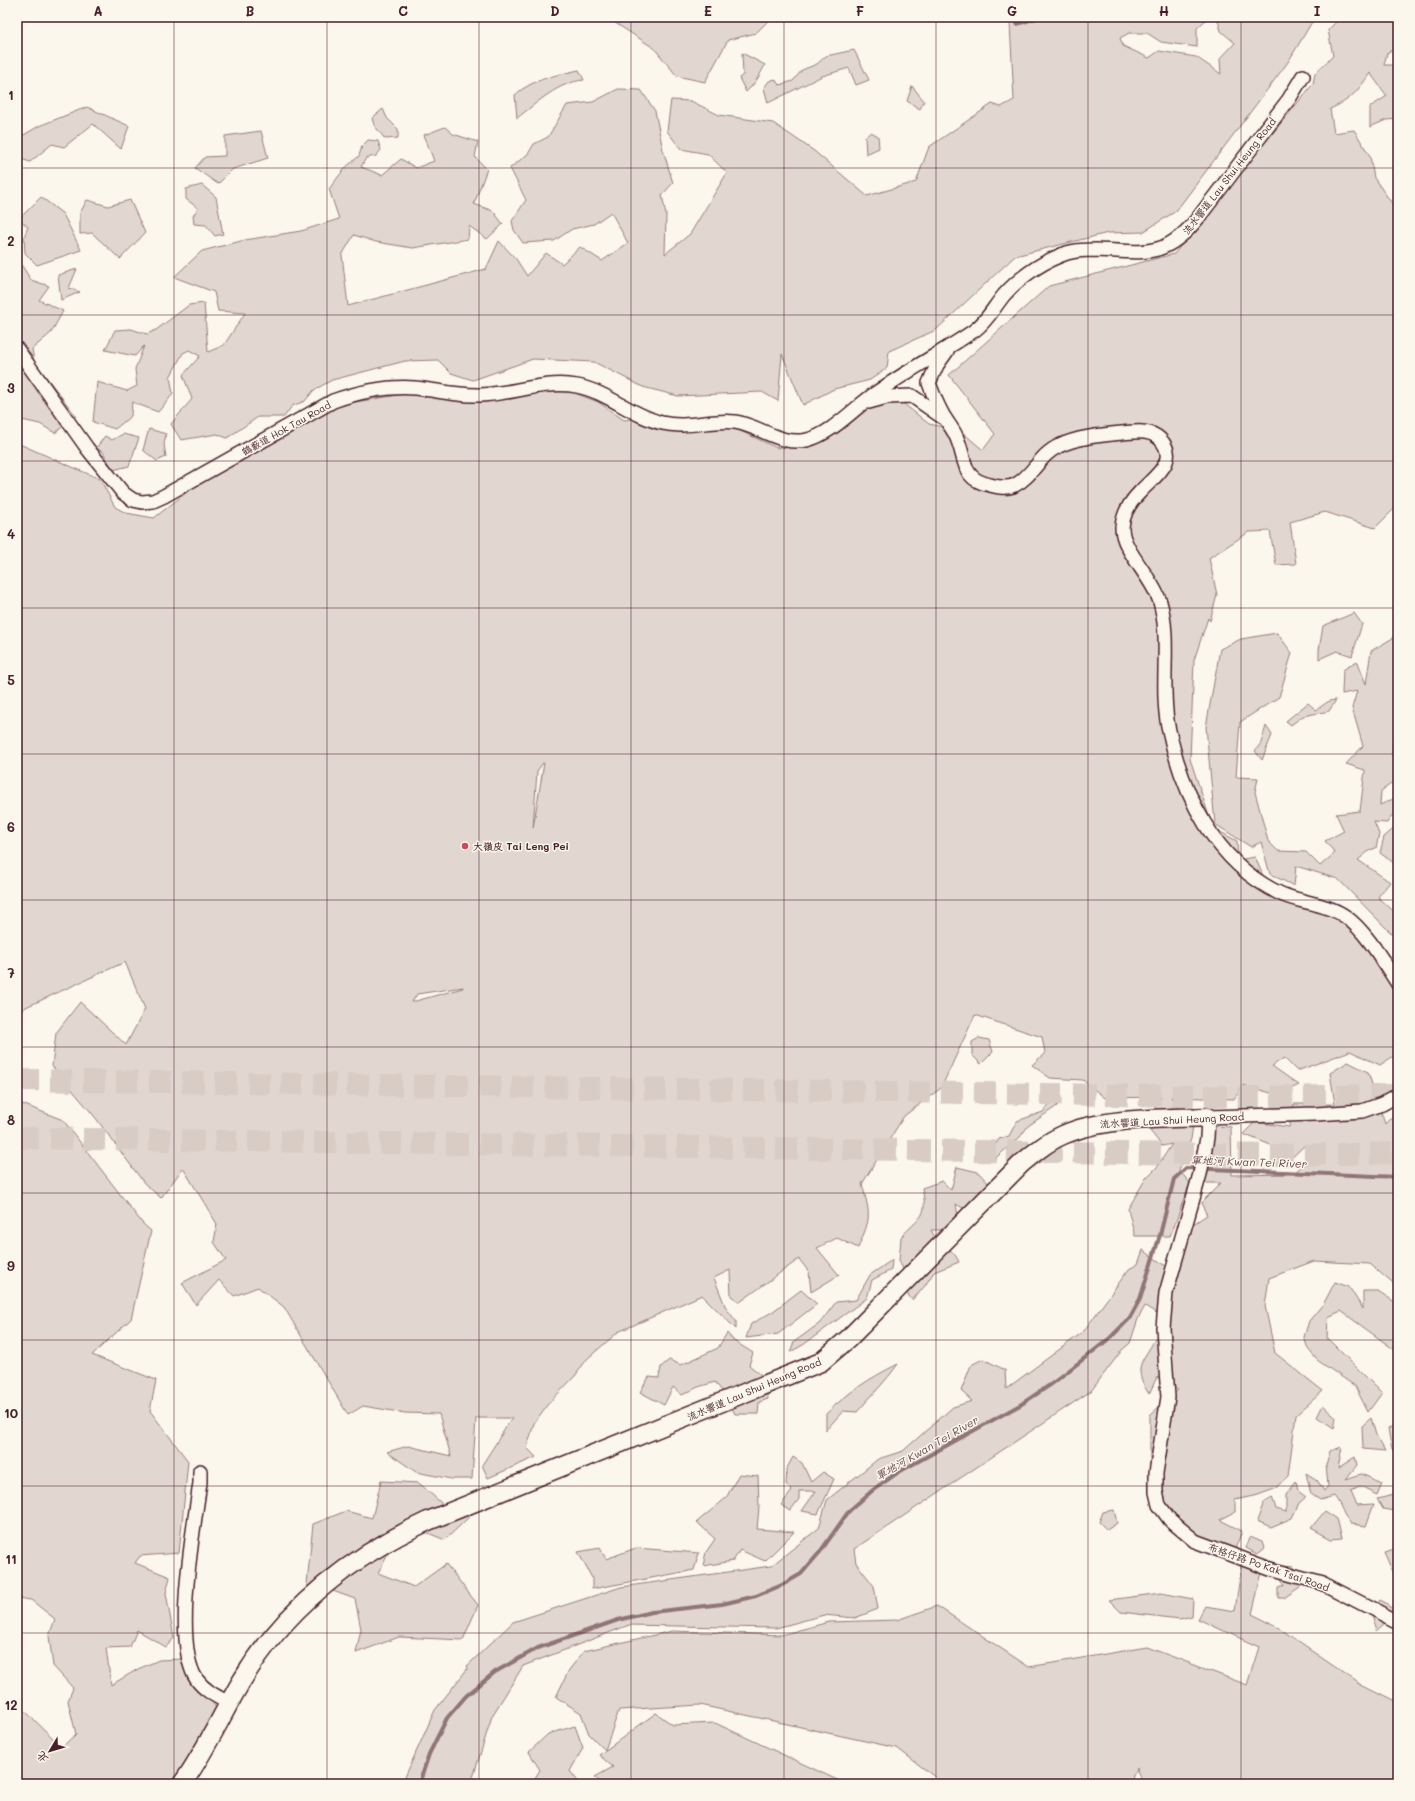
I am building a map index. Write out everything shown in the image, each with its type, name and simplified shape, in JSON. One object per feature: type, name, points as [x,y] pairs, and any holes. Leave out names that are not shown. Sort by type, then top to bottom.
[{"type":"street","name":"流水響道 Lau Shui Heung Road","points":[[855,408],[987,320],[999,301],[1012,287],[1058,256],[1082,250],[1147,252],[1164,247],[1176,240],[1198,218],[1289,100],[1303,76]]},
{"type":"street","name":"流水響道 Lau Shui Heung Road","points":[[855,408],[882,398],[924,394],[941,358],[956,342]]},
{"type":"street","name":"鶴藪道 Hok Tau Road","points":[[17,349],[86,448],[123,493],[133,500],[147,502],[164,496],[333,402],[353,395],[385,389],[416,388],[473,396],[503,393],[545,385],[569,385],[594,391],[662,423],[688,425],[733,422],[750,425],[774,437],[792,441],[808,439],[821,435],[855,408]]},
{"type":"street","points":[[948,423],[905,392],[902,385],[903,377],[909,371],[917,369],[924,372],[948,423],[957,437],[964,462],[971,477],[978,482],[998,487],[1018,484],[1046,453],[1072,441],[1136,432],[1148,432],[1161,440],[1166,450],[1164,467],[1157,477],[1142,489],[1131,504],[1124,521],[1122,532],[1125,542],[1152,584],[1161,606],[1164,628],[1164,687],[1168,724],[1177,760],[1191,797],[1209,831],[1236,864],[1257,880],[1279,893],[1305,903],[1331,909],[1346,916],[1361,932],[1398,984]]},
{"type":"street","name":"流水響道 Lau Shui Heung Road","points":[[182,1784],[203,1752],[229,1703],[262,1651],[289,1616],[331,1578],[373,1549],[428,1521],[821,1362],[848,1339],[1012,1173],[1046,1144],[1067,1133],[1092,1125],[1208,1117],[1316,1114],[1362,1110],[1382,1104],[1398,1095]]},
{"type":"street","name":"布格仔路 Po Kak Tsai Road","points":[[1208,1117],[1207,1138],[1201,1169],[1166,1293],[1163,1328],[1168,1396],[1156,1473],[1156,1492],[1159,1505],[1170,1520],[1195,1541],[1270,1570],[1322,1583],[1398,1622]]},
{"type":"street","points":[[200,1471],[200,1483],[186,1581],[186,1638],[188,1656],[192,1670],[198,1682],[211,1693],[229,1703]]},
{"type":"shaded area","points":[[606,17],[772,17],[756,33],[728,40],[705,82],[677,76],[654,48]]},
{"type":"shaded area","points":[[983,17],[1209,17],[1197,28],[1197,47],[1161,42],[1147,33],[1129,33],[1120,38],[1123,46],[1149,58],[1159,51],[1196,57],[1221,74],[1220,59],[1235,43],[1221,31],[1217,17],[1315,17],[1288,62],[1176,211],[1143,232],[1108,233],[1015,256],[936,330],[889,351],[887,368],[870,380],[834,389],[803,405],[782,354],[778,401],[762,392],[678,396],[643,387],[594,362],[533,359],[473,380],[451,373],[438,360],[405,361],[332,380],[314,390],[305,401],[292,406],[284,417],[258,417],[227,438],[217,434],[181,440],[171,424],[192,399],[183,375],[200,356],[189,350],[183,353],[170,377],[173,394],[158,412],[132,402],[131,416],[115,429],[93,422],[97,382],[127,391],[137,386],[135,369],[144,346],[135,356],[105,350],[115,330],[131,329],[147,334],[156,330],[189,305],[204,303],[208,352],[224,345],[245,313],[218,311],[214,292],[174,277],[202,251],[245,240],[301,231],[339,219],[329,189],[345,168],[359,156],[362,146],[368,140],[378,141],[381,150],[376,156],[366,158],[361,167],[382,175],[401,159],[416,168],[434,161],[424,135],[445,127],[453,134],[478,142],[475,157],[487,169],[474,204],[493,211],[503,224],[487,239],[469,226],[468,239],[413,248],[376,242],[354,235],[342,255],[348,306],[486,269],[499,241],[516,259],[527,276],[546,253],[562,264],[580,247],[602,261],[628,243],[611,212],[594,224],[572,229],[554,241],[523,243],[514,230],[512,221],[526,200],[510,168],[528,154],[534,144],[548,137],[567,105],[593,102],[618,89],[641,90],[655,111],[663,150],[673,183],[662,195],[666,215],[665,254],[690,234],[727,173],[708,154],[681,149],[667,131],[671,100],[691,101],[719,115],[773,123],[814,151],[867,196],[916,182],[929,147],[992,104],[1001,107],[1014,100],[1010,23],[986,20]]},
{"type":"shaded area","points":[[1341,17],[1398,17],[1398,49],[1393,49],[1387,53],[1384,65],[1398,65],[1398,119],[1386,120],[1370,127],[1370,107],[1387,96],[1370,73],[1362,85],[1349,98],[1330,109],[1334,133],[1354,130],[1370,156],[1374,178],[1398,212],[1398,505],[1375,528],[1325,512],[1290,522],[1296,564],[1276,565],[1270,531],[1249,532],[1209,558],[1217,595],[1210,621],[1208,618],[1194,660],[1190,759],[1213,828],[1237,841],[1238,860],[1255,857],[1266,883],[1319,900],[1354,923],[1398,990],[1398,1053],[1380,1065],[1350,1051],[1297,1071],[1284,1058],[1272,1066],[1299,1085],[1278,1095],[1243,1085],[1234,1099],[1171,1097],[1180,1112],[1194,1118],[1191,1139],[1179,1170],[1190,1183],[1170,1236],[1135,1236],[1128,1209],[1146,1178],[1157,1167],[1172,1144],[1162,1146],[1147,1127],[1062,1126],[1080,1120],[1099,1117],[1145,1114],[1157,1106],[1161,1097],[1105,1098],[1083,1080],[1050,1078],[1032,1065],[1045,1053],[1042,1037],[975,1015],[941,1088],[904,1116],[862,1184],[867,1204],[868,1217],[858,1248],[837,1238],[817,1248],[839,1275],[811,1292],[809,1272],[799,1259],[740,1302],[731,1296],[730,1270],[714,1278],[726,1308],[736,1321],[736,1329],[702,1295],[618,1332],[587,1359],[575,1376],[548,1404],[534,1423],[527,1448],[536,1457],[488,1478],[482,1465],[512,1418],[476,1418],[472,1479],[451,1479],[416,1472],[387,1452],[408,1446],[451,1456],[439,1414],[405,1413],[363,1406],[348,1415],[284,1307],[258,1287],[234,1296],[219,1280],[196,1305],[182,1283],[226,1260],[214,1242],[217,1224],[183,1168],[161,1198],[144,1183],[95,1117],[52,1066],[56,1033],[80,1002],[126,1045],[145,1009],[125,962],[26,1007],[17,1015],[17,443],[100,479],[115,507],[126,513],[154,518],[191,489],[338,406],[405,394],[466,401],[511,398],[547,391],[572,392],[598,402],[624,420],[647,417],[721,422],[777,448],[838,425],[861,410],[899,400],[929,424],[961,431],[983,450],[995,434],[949,375],[1049,286],[1174,254],[1313,84],[1315,73],[1333,56],[1328,30]],"holes":[[[544,763],[533,828],[537,771]],[[463,988],[412,1002],[417,994]]]},
{"type":"shaded area","points":[[854,50],[869,80],[856,85],[849,68],[822,76],[768,103],[764,88],[769,81],[775,79],[779,85],[793,81],[802,70],[817,64],[826,56]]},
{"type":"shaded area","points":[[742,53],[765,65],[757,79],[746,92],[739,78],[743,75]]},
{"type":"shaded area","points":[[579,70],[584,80],[565,85],[548,94],[517,118],[515,95],[537,81]]},
{"type":"shaded area","points":[[912,86],[924,101],[920,109],[907,101]]},
{"type":"shaded area","points":[[87,107],[129,126],[121,149],[93,124],[64,147],[52,144],[30,162],[18,158],[17,139],[39,126]]},
{"type":"shaded area","points":[[383,109],[387,118],[398,129],[398,138],[385,139],[374,125],[372,118]]},
{"type":"shaded area","points":[[261,131],[268,158],[233,169],[218,184],[195,168],[205,157],[225,156],[225,136]]},
{"type":"shaded area","points":[[871,132],[878,136],[879,148],[866,154],[865,137]]},
{"type":"shaded area","points":[[202,185],[216,197],[223,234],[215,236],[206,225],[194,224],[193,216],[198,208],[186,199],[186,189]]},
{"type":"shaded area","points":[[41,197],[63,214],[81,250],[37,265],[25,253],[24,237],[28,227],[19,219]]},
{"type":"shaded area","points":[[87,200],[108,206],[130,200],[145,233],[120,259],[92,233],[80,234],[80,213]]},
{"type":"shaded area","points":[[17,258],[31,280],[49,286],[39,300],[63,311],[51,333],[32,349],[34,361],[76,416],[55,433],[40,424],[17,419]]},
{"type":"shaded area","points":[[77,269],[69,288],[80,292],[61,300],[58,275]]},
{"type":"shaded area","points":[[149,429],[166,434],[164,444],[166,457],[157,461],[143,450]]},
{"type":"shaded area","points":[[123,434],[139,438],[129,466],[113,470],[103,452],[96,448],[105,436],[112,440]]},
{"type":"shaded area","points":[[1354,613],[1362,624],[1352,656],[1337,651],[1319,659],[1323,626]]},
{"type":"shaded area","points":[[1277,633],[1292,653],[1279,697],[1240,722],[1236,777],[1258,778],[1255,792],[1268,841],[1278,851],[1306,852],[1320,866],[1335,853],[1325,841],[1344,831],[1336,814],[1360,811],[1365,770],[1346,764],[1363,746],[1352,708],[1357,691],[1342,694],[1343,670],[1357,661],[1366,684],[1371,651],[1398,635],[1398,726],[1393,738],[1392,756],[1398,749],[1398,779],[1381,791],[1380,805],[1393,799],[1398,808],[1387,823],[1374,822],[1379,834],[1376,848],[1370,850],[1358,860],[1390,882],[1378,897],[1398,915],[1398,936],[1390,932],[1338,879],[1296,866],[1294,886],[1270,874],[1261,842],[1251,847],[1215,824],[1206,727],[1220,649],[1241,639]]},
{"type":"shaded area","points":[[1336,700],[1329,711],[1303,716],[1291,725],[1286,721],[1308,703],[1316,710],[1329,701]]},
{"type":"shaded area","points":[[1266,726],[1272,735],[1262,760],[1255,751],[1261,743]]},
{"type":"shaded area","points":[[1398,825],[1398,866],[1380,853],[1384,837]]},
{"type":"shaded area","points":[[979,1038],[989,1040],[993,1052],[981,1064],[972,1055],[972,1042]]},
{"type":"shaded area","points":[[1348,1062],[1368,1072],[1385,1124],[1398,1110],[1398,1288],[1370,1264],[1314,1261],[1269,1278],[1265,1306],[1275,1353],[1323,1391],[1296,1415],[1288,1476],[1277,1488],[1258,1495],[1235,1500],[1235,1512],[1220,1520],[1242,1531],[1235,1549],[1199,1549],[1157,1514],[1150,1486],[1150,1415],[1178,1390],[1157,1377],[1149,1394],[1143,1384],[1140,1369],[1141,1363],[1157,1335],[1158,1328],[1158,1314],[1145,1306],[1138,1319],[1130,1343],[1122,1350],[1091,1391],[854,1549],[856,1563],[874,1586],[878,1609],[855,1618],[824,1615],[776,1628],[629,1625],[523,1666],[492,1716],[471,1784],[409,1784],[405,1777],[435,1710],[468,1668],[467,1666],[513,1622],[621,1587],[771,1566],[819,1528],[827,1500],[878,1459],[903,1451],[953,1407],[972,1401],[961,1391],[971,1365],[983,1359],[1005,1370],[1006,1389],[1083,1332],[1129,1269],[1138,1264],[1143,1250],[1167,1267],[1184,1230],[1207,1215],[1201,1203],[1221,1183],[1199,1183],[1192,1173],[1199,1141],[1213,1126],[1231,1127],[1232,1175],[1293,1174],[1305,1163],[1306,1144],[1284,1165],[1281,1149],[1243,1134],[1255,1122],[1289,1127],[1294,1104],[1335,1104],[1330,1073]]},
{"type":"shaded area","points":[[1062,1099],[1057,1106],[1028,1126],[1020,1137],[992,1161],[987,1157],[999,1139],[1009,1136],[1017,1121],[1043,1112],[1051,1102]]},
{"type":"shaded area","points":[[17,1102],[63,1120],[143,1224],[151,1231],[131,1319],[92,1355],[156,1380],[150,1411],[188,1461],[179,1553],[140,1556],[135,1563],[170,1577],[166,1593],[174,1638],[166,1647],[137,1630],[130,1647],[106,1648],[111,1685],[138,1669],[159,1660],[181,1659],[217,1709],[180,1784],[17,1784],[17,1706],[21,1707],[62,1747],[76,1734],[68,1701],[73,1688],[53,1666],[49,1636],[55,1619],[31,1600],[17,1598]]},
{"type":"shaded area","points":[[957,1167],[978,1172],[991,1186],[968,1211],[956,1204],[958,1216],[945,1230],[931,1230],[938,1240],[953,1252],[959,1262],[934,1272],[924,1287],[912,1300],[899,1283],[906,1275],[899,1261],[901,1237],[921,1216],[924,1206],[922,1188],[942,1181],[951,1190]]},
{"type":"shaded area","points":[[892,1260],[891,1270],[872,1280],[867,1298],[803,1345],[790,1352],[794,1342],[820,1323],[836,1302],[856,1300],[870,1275]]},
{"type":"shaded area","points":[[1335,1282],[1349,1287],[1363,1309],[1363,1291],[1378,1291],[1398,1304],[1398,1351],[1341,1311],[1328,1317],[1327,1338],[1382,1393],[1368,1412],[1355,1386],[1317,1360],[1308,1349],[1304,1337],[1309,1321],[1324,1303]]},
{"type":"shaded area","points":[[801,1290],[817,1304],[778,1334],[746,1338],[751,1324],[772,1312]]},
{"type":"shaded area","points":[[727,1333],[734,1341],[753,1353],[749,1365],[765,1378],[768,1399],[759,1402],[758,1414],[735,1414],[725,1395],[715,1382],[698,1387],[682,1395],[673,1387],[664,1405],[640,1392],[649,1377],[659,1378],[661,1367],[669,1360],[681,1365],[718,1348]]},
{"type":"shaded area","points":[[898,1364],[857,1412],[843,1411],[826,1430],[826,1414],[834,1406],[860,1386]]},
{"type":"shaded area","points":[[1323,1405],[1336,1417],[1334,1428],[1317,1417]]},
{"type":"shaded area","points":[[1371,1418],[1376,1435],[1385,1451],[1363,1449],[1362,1426]]},
{"type":"shaded area","points":[[1398,1423],[1398,1449],[1392,1450],[1388,1429]]},
{"type":"shaded area","points":[[1342,1447],[1338,1468],[1355,1457],[1357,1465],[1346,1479],[1361,1474],[1382,1483],[1377,1495],[1360,1487],[1351,1491],[1357,1505],[1374,1504],[1366,1526],[1350,1524],[1334,1496],[1320,1500],[1311,1494],[1306,1473],[1317,1480],[1324,1491],[1328,1486],[1326,1465],[1330,1451]]},
{"type":"shaded area","points":[[793,1457],[802,1463],[811,1482],[823,1472],[834,1479],[818,1514],[802,1511],[816,1491],[799,1491],[799,1499],[790,1511],[781,1505],[792,1491],[786,1484],[787,1468]]},
{"type":"shaded area","points":[[739,1474],[758,1476],[759,1507],[757,1529],[794,1532],[765,1561],[740,1550],[733,1561],[703,1566],[706,1552],[715,1539],[697,1522],[726,1498]]},
{"type":"shaded area","points":[[381,1481],[419,1483],[449,1510],[493,1494],[445,1540],[416,1528],[391,1547],[378,1573],[414,1587],[446,1564],[478,1605],[463,1640],[399,1637],[356,1653],[361,1629],[355,1599],[333,1591],[305,1604],[313,1524],[346,1511],[372,1518]]},
{"type":"shaded area","points":[[1296,1482],[1298,1491],[1306,1497],[1299,1503],[1292,1518],[1271,1527],[1257,1521],[1264,1502],[1272,1497],[1276,1509],[1286,1512],[1286,1495]]},
{"type":"shaded area","points":[[1398,1494],[1398,1503],[1394,1502],[1394,1511],[1383,1509],[1377,1499]]},
{"type":"shaded area","points":[[1114,1510],[1117,1523],[1107,1530],[1099,1522],[1103,1512]]},
{"type":"shaded area","points":[[1325,1511],[1337,1519],[1342,1538],[1331,1539],[1311,1528]]},
{"type":"shaded area","points":[[1250,1537],[1262,1542],[1264,1548],[1257,1554],[1246,1548]]},
{"type":"shaded area","points":[[600,1548],[606,1559],[636,1548],[699,1553],[694,1570],[592,1589],[592,1578],[578,1552]]},
{"type":"shaded area","points":[[1398,1548],[1398,1584],[1384,1552]]},
{"type":"shaded area","points":[[1242,1561],[1262,1572],[1252,1614],[1272,1624],[1360,1684],[1398,1703],[1398,1784],[1143,1784],[1136,1768],[1130,1784],[944,1784],[897,1748],[700,1705],[619,1710],[605,1750],[589,1734],[581,1713],[556,1697],[569,1670],[584,1651],[672,1631],[781,1635],[829,1622],[897,1620],[937,1606],[1029,1667],[1147,1647],[1247,1685],[1259,1647],[1198,1619],[1205,1606],[1235,1611]]},
{"type":"shaded area","points":[[1272,1564],[1294,1566],[1307,1582],[1284,1598],[1278,1598],[1278,1587],[1284,1585]]},
{"type":"shaded area","points":[[1161,1593],[1193,1599],[1192,1616],[1179,1619],[1121,1612],[1109,1600]]},
{"type":"shaded area","points":[[1379,1600],[1393,1607],[1395,1614],[1376,1631],[1370,1613]]},
{"type":"shaded area","points":[[656,1713],[673,1725],[715,1723],[846,1784],[603,1784],[595,1777],[613,1767],[599,1755]]},
{"type":"shaded area","points":[[575,1726],[583,1748],[570,1771],[580,1784],[531,1784],[540,1770],[529,1752],[548,1734]]},
{"type":"waterway","points":[[1017,24],[1039,17]]},
{"type":"waterway","name":"軍地河 Kwan Tei River","points":[[419,1784],[429,1754],[447,1718],[466,1696],[495,1672],[538,1648],[618,1620],[652,1612],[722,1604],[756,1596],[782,1585],[801,1574],[820,1552],[849,1511],[873,1490],[897,1473],[1020,1405],[1053,1383],[1110,1338],[1129,1319],[1140,1299],[1160,1235],[1174,1179],[1186,1168],[1398,1177]]},
{"type":"tunnel","points":[[17,1080],[1262,1097],[1398,1095]]},
{"type":"tunnel","points":[[17,1138],[1278,1155],[1398,1153]]},
{"type":"place","name":"大嶺皮 Tai Leng Pei","points":[[465,846]]}]
